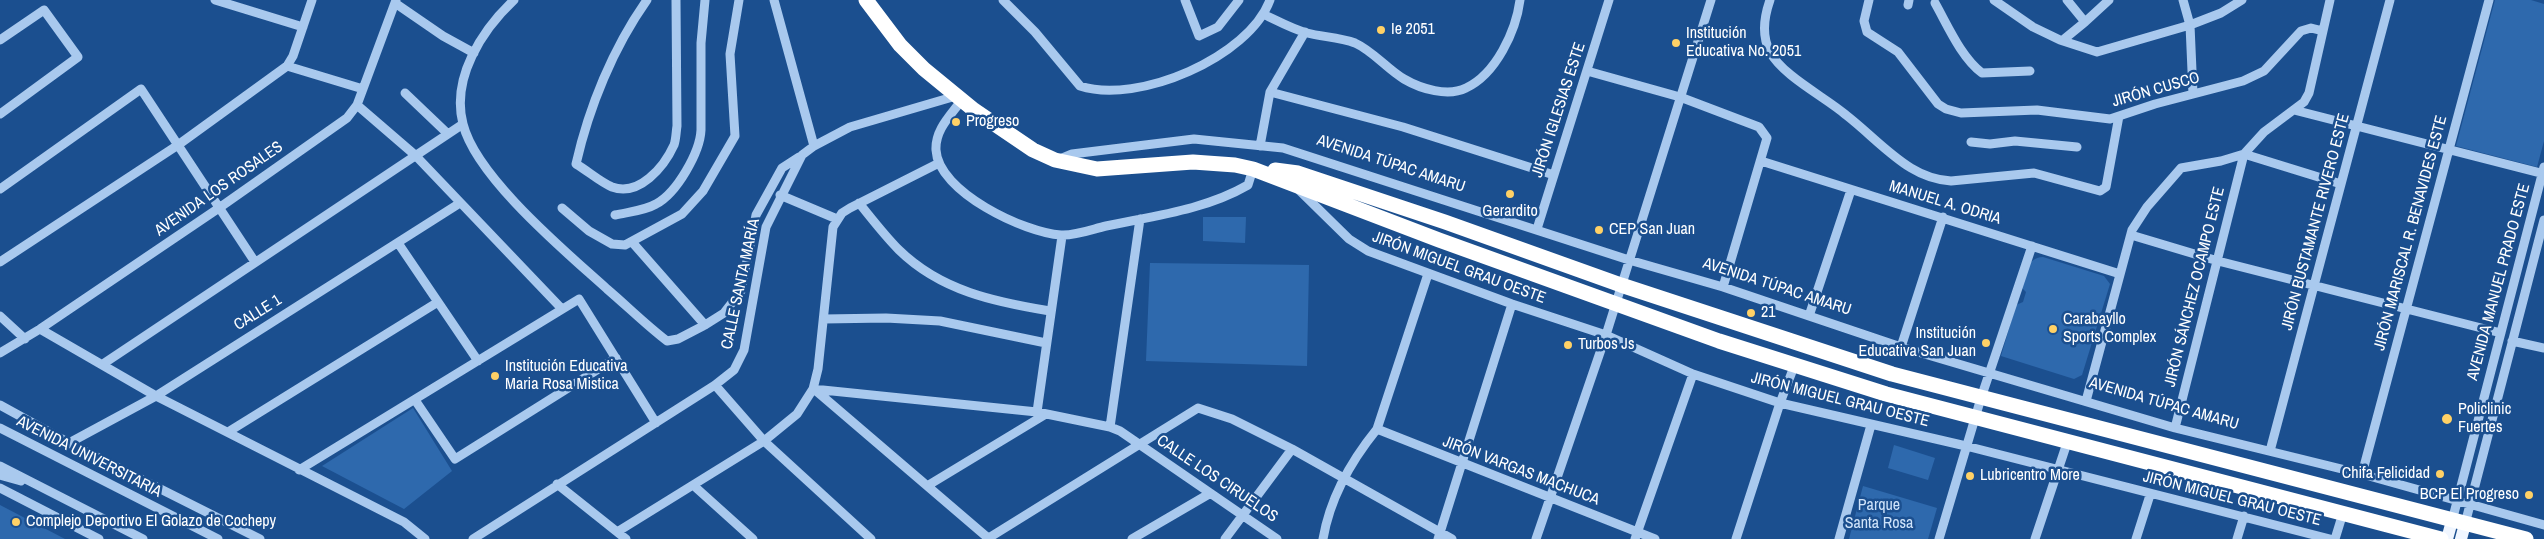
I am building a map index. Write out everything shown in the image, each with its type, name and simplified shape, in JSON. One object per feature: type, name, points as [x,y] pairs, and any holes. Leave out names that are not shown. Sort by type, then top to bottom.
[{"type":"highway","points":[[866,0],[900,45],[958,99],[1033,150],[1055,160],[1097,169],[1193,162],[1235,164],[1291,183],[1439,240],[1719,340],[1886,394],[2441,539]]},
{"type":"highway","points":[[1253,169],[1298,173],[1445,222],[1621,285],[1892,374],[2526,539]]},
{"type":"main road","points":[[2447,539],[2458,522]]},
{"type":"main road","points":[[2458,522],[2461,539]]},
{"type":"street","points":[[215,0],[237,3],[303,27]]},
{"type":"street","points":[[0,262],[178,145],[287,66],[293,56],[312,0]]},
{"type":"street","points":[[514,0],[497,16],[468,62],[460,96],[463,124],[474,149],[494,178],[541,229],[667,341],[678,339],[724,313],[742,291],[756,214],[782,168],[802,155]]},
{"type":"street","points":[[647,0],[633,20],[614,55],[576,164],[613,187],[628,189],[648,179],[657,171],[674,144],[677,126],[676,0]]},
{"type":"street","points":[[615,215],[658,204],[670,192],[696,154],[701,142],[701,43],[705,0]]},
{"type":"street","points":[[562,208],[589,231],[612,244],[625,245],[682,214],[703,191],[735,136],[730,54],[739,0]]},
{"type":"street","points":[[774,0],[814,146]]},
{"type":"street","points":[[1003,0],[1035,32],[1080,86],[1091,89],[1124,89],[1158,83],[1200,67],[1242,38],[1264,15],[1270,0]]},
{"type":"street","points":[[1185,0],[1199,36],[1218,28],[1239,0]]},
{"type":"street","points":[[1264,15],[1305,32],[1356,44],[1404,79],[1424,88],[1452,91],[1466,89],[1485,75],[1502,51],[1518,15],[1520,0]]},
{"type":"street","name":"JIRÓN IGLESIAS ESTE","points":[[1537,230],[1609,0]]},
{"type":"street","points":[[1770,0],[1764,28],[1766,42],[1774,58],[1795,78],[1846,114],[1910,167],[1937,180],[1951,181],[2034,173],[2096,192],[2104,190],[2119,116]]},
{"type":"street","name":"JIRÓN CUSCO","points":[[1869,0],[1864,15],[1864,27],[1867,32],[1898,52],[1930,95],[1946,109],[1975,114],[2037,110],[2101,119],[2119,116],[2243,81],[2264,71],[2301,31],[2311,28],[2323,31]]},
{"type":"street","points":[[1994,0],[2033,28],[2097,52],[2190,25],[2220,14],[2242,0]]},
{"type":"street","points":[[2067,0],[2085,22]]},
{"type":"street","points":[[2064,40],[2109,0]]},
{"type":"street","points":[[2183,0],[2190,25],[2193,94]]},
{"type":"street","points":[[2086,401],[2131,236],[2139,218],[2181,168],[2221,161],[2244,154],[2264,132],[2304,102],[2309,93],[2330,0]]},
{"type":"street","name":"JIRÓN BUSTAMANTE RIVERO ESTE","points":[[2270,451],[2390,0]]},
{"type":"street","name":"JIRÓN MARISCAL R. BENAVIDES ESTE","points":[[2362,474],[2489,0]]},
{"type":"street","points":[[1536,539],[1606,335],[1708,1]]},
{"type":"street","points":[[395,2],[443,36],[474,53]]},
{"type":"street","name":"AVENIDA LOS ROSALES","points":[[0,354],[219,208],[347,118],[357,105],[395,2]]},
{"type":"street","points":[[1935,3],[1975,68],[1982,73],[2030,71]]},
{"type":"street","points":[[0,40],[44,10],[78,57],[0,114]]},
{"type":"street","points":[[1260,146],[1270,92],[1305,32]]},
{"type":"street","points":[[287,66],[363,90]]},
{"type":"street","points":[[1587,72],[1680,97],[1759,127],[1768,138],[1722,287]]},
{"type":"street","points":[[0,190],[141,89],[255,262]]},
{"type":"street","points":[[1270,92],[1403,126],[1554,175]]},
{"type":"street","points":[[405,93],[448,134]]},
{"type":"street","points":[[958,99],[940,129],[936,151],[939,163],[954,184],[983,205],[1019,224],[1062,236],[1211,202],[1248,185],[1253,169]]},
{"type":"street","name":"CALLE SANTA MARÍA","points":[[473,539],[715,385],[734,370],[744,350],[763,237],[780,195],[802,155],[814,146],[850,127],[958,99]]},
{"type":"street","points":[[357,105],[415,156],[562,309]]},
{"type":"street","points":[[2294,110],[2357,125],[2448,151],[2543,171]]},
{"type":"street","points":[[103,364],[463,124]]},
{"type":"street","name":"AVENIDA TÚPAC AMARU","points":[[1055,160],[1072,154],[1194,139],[1284,148],[1629,260],[1722,287],[1901,347],[2175,428],[2362,474],[2469,506],[2544,525]]},
{"type":"street","points":[[1970,142],[1990,144],[2015,141],[2077,147]]},
{"type":"street","points":[[2244,154],[2341,184]]},
{"type":"street","name":"JIRÓN SÁNCHEZ OCAMPO ESTE","points":[[2175,428],[2244,154]]},
{"type":"street","name":"MANUEL A. ODRIA","points":[[1761,161],[2120,274]]},
{"type":"street","points":[[617,532],[764,440],[796,414],[813,389],[824,318],[833,227],[837,219],[859,204],[939,163]]},
{"type":"street","name":"AVENIDA MANUEL PRADO ESTE","points":[[2458,522],[2457,502],[2543,171]]},
{"type":"street","name":"JIRÓN MIGUEL GRAU OESTE","points":[[1291,183],[1357,246],[1428,274],[1606,335],[1693,374],[1780,403],[1966,446],[2150,495],[2244,516],[2330,539]]},
{"type":"street","points":[[1810,316],[1851,190]]},
{"type":"street","points":[[780,195],[837,219]]},
{"type":"street","name":"CALLE 1","points":[[69,443],[156,396],[460,203]]},
{"type":"street","points":[[859,204],[900,252],[938,279],[978,297],[1050,311]]},
{"type":"street","points":[[1110,427],[1140,218]]},
{"type":"street","points":[[1901,347],[1943,218]]},
{"type":"street","name":"AVENIDA MANUEL PRADO ESTE","points":[[2458,522],[2469,506],[2544,220]]},
{"type":"street","points":[[928,486],[1042,413],[1046,343],[1062,236]]},
{"type":"street","points":[[2131,236],[2501,332]]},
{"type":"street","points":[[632,242],[705,325]]},
{"type":"street","points":[[398,243],[478,361]]},
{"type":"street","points":[[1938,539],[1989,373],[2032,246]]},
{"type":"street","points":[[1323,539],[1342,479],[1360,450],[1377,429],[1428,274]]},
{"type":"street","points":[[300,470],[579,299],[656,423]]},
{"type":"street","points":[[228,432],[438,302]]},
{"type":"street","points":[[1440,537],[1512,304]]},
{"type":"street","points":[[0,316],[25,339]]},
{"type":"street","points":[[824,318],[886,318],[940,321],[1046,343]]},
{"type":"street","points":[[40,329],[156,396],[404,522],[425,539]]},
{"type":"street","points":[[2512,340],[2544,348]]},
{"type":"street","points":[[415,400],[455,460],[616,358]]},
{"type":"street","points":[[1736,539],[1780,403],[1795,364]]},
{"type":"street","points":[[1636,536],[1693,374]]},
{"type":"street","points":[[715,385],[764,440],[871,539]]},
{"type":"street","points":[[813,389],[988,538],[1198,408],[1232,419],[1292,449],[1342,479],[1412,515],[1440,537],[1452,539]]},
{"type":"street","name":"CALLE LOS CIRUELOS","points":[[813,389],[1042,413],[1110,427],[1120,431],[1277,539]]},
{"type":"street","points":[[0,405],[69,443],[260,539]]},
{"type":"street","points":[[1838,539],[1871,425]]},
{"type":"street","name":"AVENIDA UNIVERSITARIA","points":[[0,428],[218,539]]},
{"type":"street","name":"JIRÓN VARGAS MACHUCA","points":[[1377,429],[1462,465],[1551,497],[1636,536],[1655,539]]},
{"type":"street","points":[[2036,539],[2068,440]]},
{"type":"street","points":[[1225,539],[1292,449]]},
{"type":"street","points":[[0,466],[47,488],[143,539]]},
{"type":"street","points":[[0,475],[47,488]]},
{"type":"street","points":[[557,484],[626,539]]},
{"type":"street","points":[[693,485],[753,539]]},
{"type":"street","points":[[0,488],[99,539]]},
{"type":"street","points":[[1132,539],[1209,494]]},
{"type":"street","points":[[2136,539],[2150,495]]},
{"type":"street","points":[[2335,539],[2343,513]]},
{"type":"street","points":[[2237,539],[2244,516]]},
{"type":"green space","points":[[2495,0],[2531,0],[2544,4],[2544,141],[2537,167],[2456,146]]},
{"type":"green space","points":[[1203,217],[1246,217],[1245,243],[1203,241]]},
{"type":"green space","name":"Carabayllo Sports Complex","points":[[2043,257],[2104,276],[2110,284],[2082,375],[2074,379],[2001,356],[2016,305],[2023,302],[2026,292],[2022,288],[2026,272],[2033,260]]},
{"type":"green space","points":[[1150,263],[1309,265],[1307,366],[1146,361]]},
{"type":"green space","points":[[413,408],[452,471],[404,509],[322,466]]},
{"type":"green space","points":[[1894,445],[1935,458],[1928,480],[1888,468]]},
{"type":"green space","name":"Parque Santa Rosa","points":[[1863,486],[1937,508],[1928,539],[1849,539]]},
{"type":"green space","name":"Complejo Deportivo El Golazo de Cochepy","points":[[0,505],[65,539],[0,539]]},
{"type":"place","name":"Ie 2051","points":[[1381,30]]},
{"type":"place","name":"Institución Educativa No. 2051","points":[[1676,43]]},
{"type":"place","name":"Progreso","points":[[956,122]]},
{"type":"place","name":"Gerardito","points":[[1510,194]]},
{"type":"place","name":"CEP San Juan","points":[[1599,230]]},
{"type":"place","name":"21","points":[[1751,313]]},
{"type":"place","name":"Carabayllo Sports Complex","points":[[2053,329]]},
{"type":"place","name":"Institución Educativa San Juan","points":[[1986,343]]},
{"type":"place","name":"Turbos Js","points":[[1568,345]]},
{"type":"place","name":"Institución Educativa Maria Rosa Mistica","points":[[495,376]]},
{"type":"place","name":"Policlinic Fuertes","points":[[2447,419]]},
{"type":"place","name":"Chifa Felicidad","points":[[2440,474]]},
{"type":"place","name":"Lubricentro More","points":[[1970,476]]},
{"type":"place","name":"BCP El Progreso","points":[[2529,495]]},
{"type":"place","name":"Complejo Deportivo El Golazo de Cochepy","points":[[16,522]]}]
